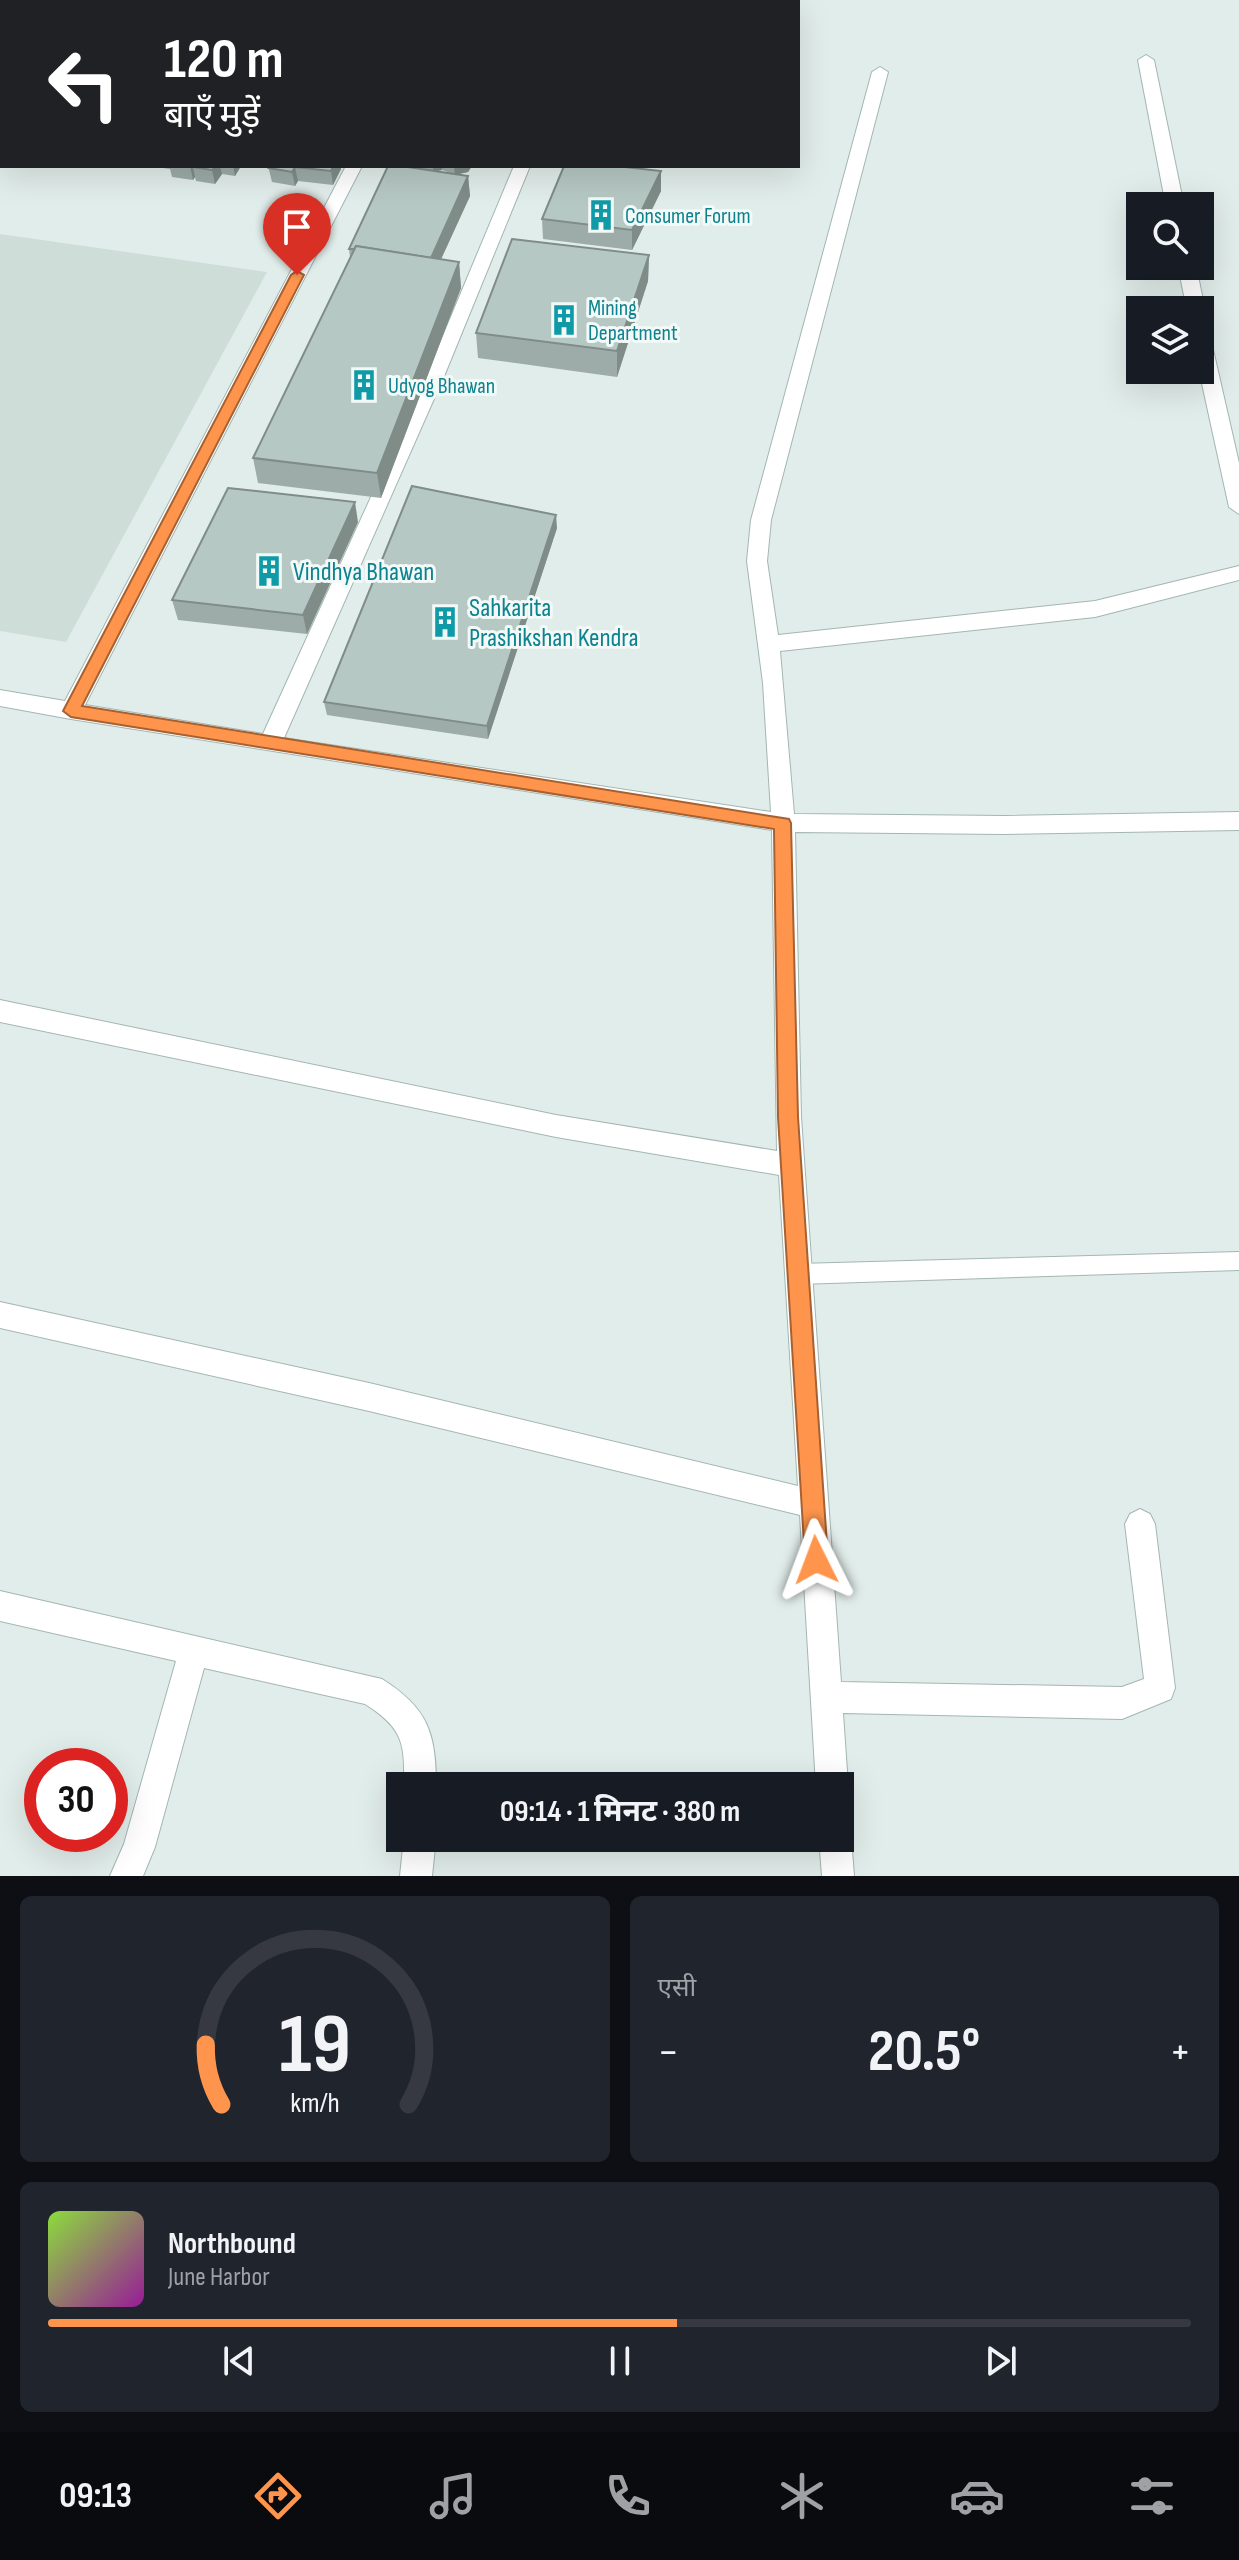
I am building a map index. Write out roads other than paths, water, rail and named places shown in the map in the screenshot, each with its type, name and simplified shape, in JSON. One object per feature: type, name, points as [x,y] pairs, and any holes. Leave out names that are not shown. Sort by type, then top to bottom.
[{"type":"street","points":[[1146,60],[1172,192]]},
{"type":"street","points":[[831,1772],[791,1165],[783,823],[774,683],[757,561],[761,520],[880,72]]},
{"type":"street","points":[[71,711],[353,168]]},
{"type":"street","points":[[270,744],[430,388],[521,168]]},
{"type":"street","points":[[1214,377],[1229,426],[1239,507]]},
{"type":"street","points":[[768,644],[1095,609],[1239,573]]},
{"type":"street","points":[[0,698],[270,744],[783,823],[1005,825],[1239,821]]},
{"type":"street","points":[[0,1011],[556,1126],[791,1165]]},
{"type":"street","points":[[0,1315],[354,1393],[813,1504]]},
{"type":"street","points":[[827,1697],[1122,1703],[1160,1688],[1140,1524]]},
{"type":"street","points":[[0,1606],[371,1690],[399,1706],[415,1728],[419,1772]]},
{"type":"street","points":[[126,1876],[139,1847],[194,1650]]},
{"type":"street","points":[[416,1876],[419,1852]]},
{"type":"street","points":[[836,1852],[838,1876]]},
{"type":"lane","points":[[798,1274],[1239,1261]]},
{"type":"place","name":"Consumer Forum","points":[[601,215]]},
{"type":"place","name":"Mining Department","points":[[564,320]]},
{"type":"place","name":"Udyog Bhawan","points":[[364,385]]},
{"type":"place","name":"Vindhya Bhawan","points":[[269,571]]},
{"type":"place","name":"Sahkarita Prashikshan Kendra","points":[[445,622]]}]
